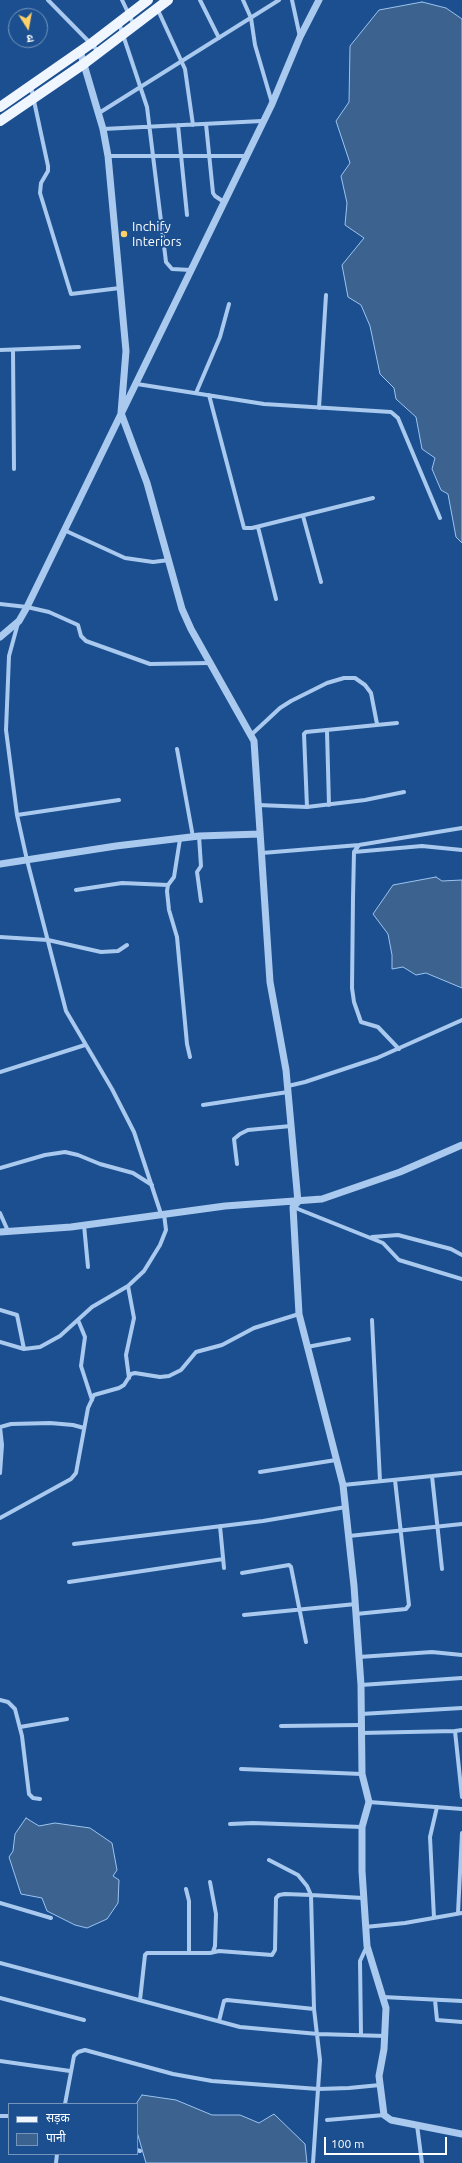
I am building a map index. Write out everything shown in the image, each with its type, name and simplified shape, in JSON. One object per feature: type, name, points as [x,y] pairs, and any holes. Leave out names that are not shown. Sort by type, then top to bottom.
[{"type":"main road","points":[[0,107],[92,43],[148,0]]},
{"type":"main road","points":[[0,122],[85,63],[168,0]]},
{"type":"street","points":[[48,0],[100,52]]},
{"type":"street","points":[[122,0],[134,25]]},
{"type":"street","points":[[200,0],[219,38]]},
{"type":"street","points":[[243,0],[251,18],[255,45],[272,104]]},
{"type":"street","points":[[99,113],[279,0]]},
{"type":"street","points":[[292,0],[300,37]]},
{"type":"street","points":[[0,1342],[24,1349],[40,1347],[54,1340],[92,1307],[128,1286],[144,1271],[160,1245],[166,1230],[163,1214],[134,1132],[112,1089],[66,1011],[27,860],[17,815],[6,730],[9,656],[19,621],[26,606],[192,270],[262,121],[272,104],[300,37],[319,0]]},
{"type":"street","points":[[157,8],[182,61],[187,81],[192,124]]},
{"type":"street","points":[[119,22],[141,87],[151,126],[166,262],[172,269],[192,270]]},
{"type":"street","points":[[80,51],[85,63],[99,113],[108,156],[126,352],[121,413],[147,483],[182,609],[210,663],[254,741],[270,982],[288,1089],[291,1126],[296,1204],[299,1314],[343,1485],[356,1604],[361,1685],[360,1725],[362,1774],[369,1802],[362,1827],[365,1926],[367,1946],[386,2008],[386,2036],[379,2076],[384,2115]]},
{"type":"street","points":[[31,86],[35,97],[48,166],[48,171],[41,183],[40,193],[71,294],[120,288]]},
{"type":"street","points":[[103,129],[262,121]]},
{"type":"street","points":[[206,124],[208,156],[213,193],[224,202]]},
{"type":"street","points":[[178,125],[187,214]]},
{"type":"street","points":[[108,156],[246,156]]},
{"type":"street","points":[[320,408],[326,295]]},
{"type":"street","points":[[196,393],[220,337],[229,304]]},
{"type":"street","points":[[0,350],[80,347]]},
{"type":"street","points":[[13,350],[14,469]]},
{"type":"street","points":[[136,384],[264,404],[391,412],[395,414],[440,518]]},
{"type":"street","points":[[209,395],[244,528],[258,527],[373,498]]},
{"type":"street","points":[[303,516],[321,582]]},
{"type":"street","points":[[258,527],[276,599]]},
{"type":"street","points":[[64,530],[125,558],[153,562],[169,560]]},
{"type":"street","points":[[0,604],[26,606],[65,618],[78,625],[81,636],[86,641],[150,664],[210,663]]},
{"type":"street","points":[[0,638],[19,621]]},
{"type":"street","points":[[251,735],[280,708],[291,701],[328,683],[344,678],[355,678],[365,685],[371,693],[377,724]]},
{"type":"street","points":[[307,807],[304,734],[377,724],[397,723]]},
{"type":"street","points":[[327,731],[329,805]]},
{"type":"street","points":[[177,749],[201,866],[198,872],[201,901]]},
{"type":"street","points":[[258,805],[307,807],[329,805],[404,792]]},
{"type":"street","points":[[17,815],[119,800]]},
{"type":"street","points":[[262,853],[359,845],[462,828]]},
{"type":"street","points":[[0,864],[116,846],[196,836],[260,834]]},
{"type":"street","points":[[180,839],[174,877],[168,885],[167,891],[169,910],[177,937],[187,1044],[190,1057]]},
{"type":"street","points":[[359,845],[354,852],[352,933],[352,988],[354,1002],[361,1022],[378,1028],[399,1049]]},
{"type":"street","points":[[354,852],[422,846],[462,850]]},
{"type":"street","points":[[76,890],[122,883],[168,885]]},
{"type":"street","points":[[0,937],[48,940],[101,952],[118,951],[126,945]]},
{"type":"street","points":[[203,1105],[288,1089],[399,1049],[462,1020]]},
{"type":"street","points":[[0,1072],[85,1045]]},
{"type":"street","points":[[237,1164],[234,1139],[240,1134],[248,1130],[291,1126]]},
{"type":"street","points":[[0,1232],[84,1225],[268,1202],[296,1204],[344,1193],[462,1145]]},
{"type":"street","points":[[0,1168],[45,1155],[65,1152],[78,1154],[100,1164],[133,1173],[152,1185]]},
{"type":"street","points":[[296,1204],[383,1243],[399,1260],[462,1279]]},
{"type":"street","points":[[0,1213],[8,1232]]},
{"type":"street","points":[[84,1225],[88,1267]]},
{"type":"street","points":[[369,1237],[398,1235],[451,1249],[462,1255]]},
{"type":"street","points":[[128,1286],[134,1318],[126,1355],[129,1378]]},
{"type":"street","points":[[0,1310],[17,1315],[24,1349]]},
{"type":"street","points":[[0,1518],[7,1516],[71,1479],[76,1473],[84,1428],[94,1395],[119,1388],[135,1373],[160,1377],[169,1376],[182,1370],[196,1352],[222,1345],[254,1328],[299,1314]]},
{"type":"street","points":[[78,1320],[85,1337],[81,1366],[92,1400]]},
{"type":"street","points":[[372,1320],[380,1481]]},
{"type":"street","points":[[307,1347],[349,1339]]},
{"type":"street","points":[[0,1473],[2,1450],[0,1427],[18,1424],[50,1423],[73,1425],[84,1428]]},
{"type":"street","points":[[260,1472],[336,1460]]},
{"type":"street","points":[[343,1485],[462,1473]]},
{"type":"street","points":[[432,1476],[442,1570]]},
{"type":"street","points":[[356,1614],[406,1609],[409,1605],[394,1480]]},
{"type":"street","points":[[74,1544],[220,1526],[346,1508]]},
{"type":"street","points":[[349,1536],[462,1524]]},
{"type":"street","points":[[220,1526],[224,1568]]},
{"type":"street","points":[[69,1582],[223,1559]]},
{"type":"street","points":[[242,1573],[289,1565],[291,1567],[301,1609],[306,1642]]},
{"type":"street","points":[[244,1614],[356,1604]]},
{"type":"street","points":[[359,1657],[432,1652],[462,1655]]},
{"type":"street","points":[[361,1685],[462,1678]]},
{"type":"street","points":[[0,1700],[12,1704],[20,1728],[29,1794],[33,1798],[40,1799]]},
{"type":"street","points":[[360,1714],[462,1708]]},
{"type":"street","points":[[20,1728],[67,1719]]},
{"type":"street","points":[[281,1726],[360,1725]]},
{"type":"street","points":[[361,1733],[462,1730]]},
{"type":"street","points":[[455,1731],[462,1797]]},
{"type":"street","points":[[241,1769],[362,1774]]},
{"type":"street","points":[[369,1802],[462,1809]]},
{"type":"street","points":[[434,1918],[430,1837],[436,1807]]},
{"type":"street","points":[[230,1824],[253,1823],[362,1827]]},
{"type":"street","points":[[365,1926],[434,1918],[460,1913],[462,1833]]},
{"type":"street","points":[[269,1860],[298,1875],[307,1886],[311,1895],[314,2009],[320,2060],[313,2163]]},
{"type":"street","points":[[210,1882],[216,1914],[215,1946],[213,1952]]},
{"type":"street","points":[[186,1889],[189,1901],[189,1953]]},
{"type":"street","points":[[140,2000],[145,1955],[149,1952],[189,1953],[219,1951],[272,1955],[275,1950],[276,1898],[279,1895],[285,1894],[364,1898]]},
{"type":"street","points":[[0,1903],[51,1918]]},
{"type":"street","points":[[361,2035],[360,1961],[367,1946]]},
{"type":"street","points":[[0,1963],[240,2026],[318,2034],[386,2036]]},
{"type":"street","points":[[383,1997],[462,2000]]},
{"type":"street","points":[[0,1998],[84,2020]]},
{"type":"street","points":[[219,2021],[224,2001],[227,2000],[314,2009]]},
{"type":"street","points":[[435,2000],[437,2020],[462,2022]]},
{"type":"street","points":[[65,2103],[74,2056],[78,2052],[85,2050],[181,2076],[212,2081],[318,2089],[361,2088],[380,2085]]},
{"type":"street","points":[[0,2061],[70,2071]]},
{"type":"street","points":[[327,2120],[384,2115],[391,2120],[462,2134]]},
{"type":"street","points":[[417,2125],[422,2163]]},
{"type":"water","points":[[422,2],[446,8],[462,19],[462,543],[456,537],[448,494],[441,490],[432,469],[435,458],[422,449],[416,417],[396,399],[394,388],[380,374],[370,326],[361,305],[348,297],[342,265],[364,238],[345,225],[347,203],[341,176],[350,163],[336,121],[349,102],[350,46],[379,10]]},
{"type":"water","points":[[436,877],[442,881],[462,880],[462,988],[426,973],[416,975],[403,967],[392,969],[392,955],[388,934],[373,914],[393,885]]},
{"type":"water","points":[[26,1818],[39,1826],[55,1823],[90,1828],[112,1843],[117,1870],[113,1876],[119,1880],[118,1903],[107,1919],[87,1928],[75,1925],[47,1911],[42,1898],[21,1894],[9,1857],[13,1851],[15,1834]]},
{"type":"water","points":[[142,2095],[176,2100],[212,2115],[240,2115],[259,2123],[274,2114],[305,2144],[307,2163],[146,2163],[138,2135],[138,2103],[137,2103]]},
{"type":"place","name":"Inchify Interiors","points":[[124,234]]}]
